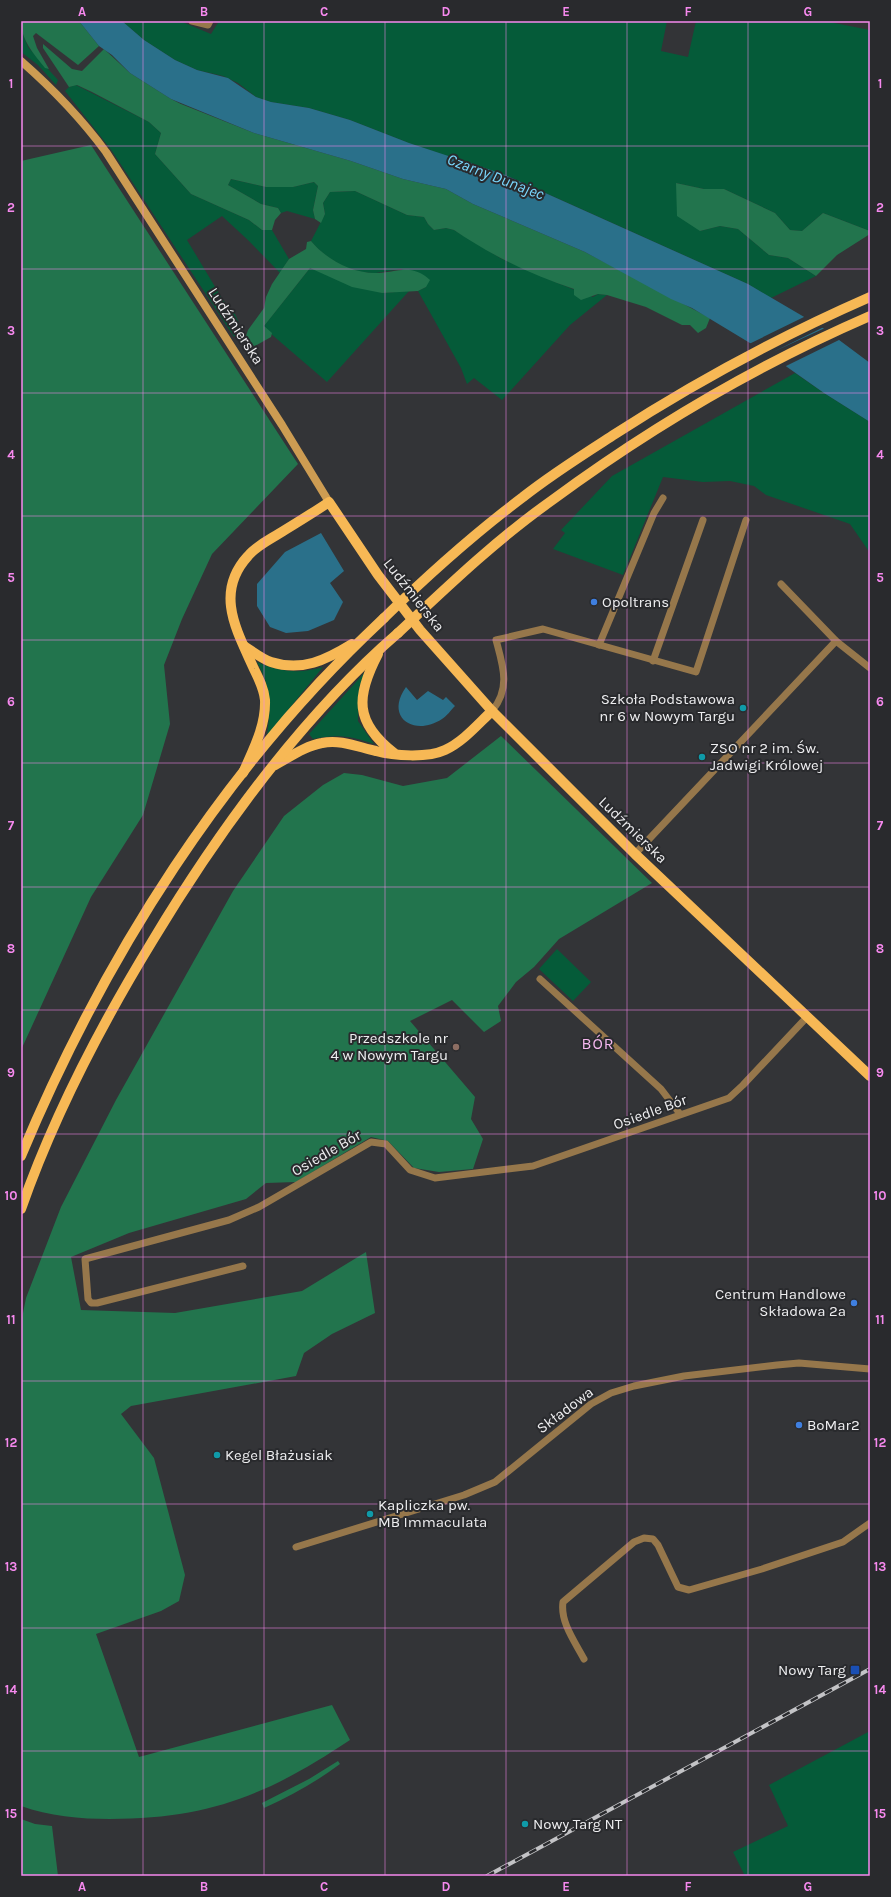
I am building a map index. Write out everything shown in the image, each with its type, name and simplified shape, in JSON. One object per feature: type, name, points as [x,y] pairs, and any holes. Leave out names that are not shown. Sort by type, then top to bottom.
[{"type":"main road","name":"Ludźmierska","points":[[21,61],[45,82],[75,113],[106,152],[282,425],[329,502],[378,575],[420,630],[492,711],[635,854],[870,1076]]},
{"type":"main road","points":[[21,1156],[67,1052],[122,952],[183,854],[243,773],[301,704],[365,636],[436,568],[524,496],[586,452],[658,406],[712,374],[779,340],[870,297]]},
{"type":"main road","points":[[21,1209],[62,1108],[120,995],[175,903],[208,853],[270,768],[338,690],[461,574],[510,532],[550,501],[607,461],[667,422],[749,375],[870,316]]},
{"type":"main road","points":[[243,773],[260,735],[264,716],[265,700],[262,687],[233,621],[230,606],[232,584],[241,564],[257,548],[329,502]]},
{"type":"main road","points":[[244,646],[270,662],[296,666],[319,662],[329,658],[365,636]]},
{"type":"main road","points":[[382,647],[368,672],[364,685],[362,708],[371,731],[378,741],[394,753]]},
{"type":"main road","points":[[270,768],[308,747],[323,743],[342,742],[380,752],[427,755],[446,750],[456,744],[492,711]]},
{"type":"street","points":[[192,21],[208,25],[210,21]]},
{"type":"street","points":[[599,646],[654,513],[663,498]]},
{"type":"street","points":[[653,661],[703,520]]},
{"type":"street","points":[[492,711],[500,701],[504,690],[502,663],[496,640],[543,629],[599,646],[696,672],[746,520]]},
{"type":"street","points":[[781,584],[836,641],[870,668]]},
{"type":"street","points":[[635,854],[836,641]]},
{"type":"street","points":[[540,979],[661,1089],[680,1114]]},
{"type":"street","name":"Osiedle Bór","points":[[243,1266],[97,1303],[91,1303],[88,1299],[85,1259],[229,1220],[258,1208],[371,1142],[386,1144],[410,1170],[435,1178],[533,1166],[728,1098],[743,1085],[807,1017]]},
{"type":"street","name":"Składowa","points":[[296,1547],[464,1495],[495,1482],[591,1404],[611,1393],[634,1386],[684,1376],[777,1365],[799,1363],[870,1369]]},
{"type":"street","points":[[584,1660],[566,1626],[562,1611],[563,1602],[634,1542],[644,1538],[652,1539],[658,1545],[678,1586],[689,1590],[762,1569],[843,1542],[870,1523]]},
{"type":"green space","points":[[21,21],[79,21],[99,46],[78,65],[36,33],[33,36],[37,48],[49,69],[45,68],[26,41],[23,34]]},
{"type":"green space","points":[[122,21],[180,21],[211,34],[219,21],[667,21],[661,51],[688,57],[696,21],[824,21],[870,30],[870,231],[823,213],[802,231],[790,230],[775,213],[724,189],[704,189],[676,183],[700,231],[720,226],[738,229],[769,255],[788,258],[816,276],[771,298],[748,284],[510,177],[409,143],[350,120],[309,108],[271,102],[256,97],[238,83],[223,76],[197,70],[175,60],[144,40]]},
{"type":"green space","points":[[21,29],[28,47],[58,80],[56,85],[38,65],[21,52]]},
{"type":"green space","points":[[43,44],[72,69],[82,71],[104,49],[130,73],[181,104],[254,133],[351,161],[403,179],[446,189],[473,204],[585,252],[710,318],[706,328],[698,333],[690,325],[682,325],[646,307],[607,295],[598,294],[581,300],[574,295],[574,289],[512,264],[482,248],[454,230],[446,228],[434,230],[424,217],[407,215],[355,191],[330,192],[323,203],[325,214],[321,223],[315,219],[313,210],[318,186],[314,182],[293,187],[266,187],[231,179],[228,185],[261,204],[278,208],[281,213],[275,220],[272,230],[262,230],[249,220],[191,194],[155,154],[161,133],[149,122],[92,92],[77,85],[69,87],[43,48]]},
{"type":"green space","points":[[76,85],[149,122],[161,133],[155,154],[191,194],[249,220],[262,230],[272,230],[289,259],[280,273],[222,216],[187,240],[223,300],[235,314],[239,323],[239,331],[234,337],[112,151],[65,91],[69,87]]},
{"type":"green space","points":[[91,145],[298,464],[212,554],[182,619],[164,665],[170,724],[143,815],[91,897],[21,1050],[21,161]]},
{"type":"green space","points":[[231,179],[266,187],[293,187],[314,182],[318,186],[313,210],[315,219],[287,211],[281,213],[278,208],[261,204],[228,185]]},
{"type":"green space","points":[[676,183],[704,189],[724,189],[775,213],[790,230],[802,231],[823,213],[870,231],[870,234],[837,255],[816,276],[788,258],[769,255],[738,229],[720,226],[700,231],[677,216]]},
{"type":"green space","points":[[355,191],[407,215],[424,217],[434,230],[446,228],[454,230],[502,259],[555,282],[593,297],[598,294],[607,295],[570,325],[502,400],[474,378],[467,384],[461,368],[418,291],[426,287],[401,269],[367,273],[349,268],[331,259],[311,241],[325,214],[323,203],[330,192]]},
{"type":"green space","points":[[311,241],[324,254],[340,264],[357,271],[383,273],[410,270],[416,271],[430,280],[426,287],[418,291],[382,293],[352,287],[310,268],[264,326],[272,333],[271,337],[255,346],[248,344],[245,339],[248,330],[264,308],[266,297],[272,284],[289,259],[306,249],[307,242]]},
{"type":"green space","points":[[310,268],[382,293],[409,291],[327,382],[263,327]]},
{"type":"green space","points":[[795,373],[870,422],[870,553],[850,524],[766,495],[754,486],[730,481],[703,482],[663,477],[623,575],[553,549],[565,533],[561,530],[612,476]]},
{"type":"green space","points":[[257,662],[273,668],[290,671],[306,671],[323,667],[267,736],[270,706],[268,690]]},
{"type":"green space","points":[[365,672],[359,688],[358,721],[374,744],[358,739],[337,736],[313,739],[309,734]]},
{"type":"green space","points":[[501,736],[652,883],[559,939],[534,967],[516,982],[498,1006],[501,1021],[484,1032],[452,1000],[410,1021],[475,1097],[471,1119],[483,1139],[473,1169],[439,1172],[414,1168],[388,1141],[371,1137],[296,1182],[266,1183],[246,1199],[129,1233],[71,1257],[81,1310],[175,1313],[302,1291],[366,1252],[375,1313],[332,1334],[304,1353],[296,1376],[131,1406],[121,1414],[154,1458],[185,1575],[179,1601],[161,1611],[96,1634],[139,1757],[332,1705],[350,1740],[321,1759],[265,1789],[237,1800],[209,1808],[146,1818],[110,1819],[65,1816],[21,1806],[21,1323],[26,1298],[61,1207],[116,1100],[233,891],[284,816],[323,785],[344,773],[362,775],[403,786],[447,778]]},
{"type":"green space","points":[[557,949],[591,982],[573,1001],[539,969]]},
{"type":"green space","points":[[870,1731],[870,1876],[745,1876],[733,1852],[788,1826],[769,1785]]},
{"type":"green space","points":[[338,1761],[340,1764],[313,1783],[264,1808],[262,1803],[309,1779]]},
{"type":"green space","points":[[21,1819],[35,1824],[52,1826],[58,1876],[21,1876]]},
{"type":"water","name":"Czarny Dunajec","points":[[79,21],[122,21],[144,40],[175,60],[197,70],[228,78],[256,97],[271,102],[309,108],[350,120],[409,143],[503,174],[748,284],[823,328],[870,363],[870,422],[824,393],[770,355],[692,308],[671,299],[585,252],[473,204],[446,189],[403,179],[351,161],[254,133],[171,99],[130,73],[112,55],[99,46]]},
{"type":"water","points":[[321,533],[344,571],[330,583],[343,602],[334,620],[308,631],[286,633],[270,627],[257,606],[257,584],[285,552]]},
{"type":"water","points":[[406,687],[417,700],[428,691],[443,700],[446,697],[455,706],[444,718],[432,724],[422,726],[413,725],[406,721],[401,715],[399,708],[400,698]]},
{"type":"pier","points":[[806,316],[824,327],[773,352],[825,328],[841,339],[784,367],[749,344]]},
{"type":"railway","points":[[487,1876],[870,1669]]},
{"type":"place","name":"Opoltrans","points":[[594,602]]},
{"type":"place","name":"Szkoła Podstawowa nr 6 w Nowym Targu","points":[[743,708]]},
{"type":"place","name":"ZSO nr 2 im. Św. Jadwigi Królowej","points":[[702,757]]},
{"type":"place","name":"Przedszkole nr 4 w Nowym Targu","points":[[456,1047]]},
{"type":"place","name":"Centrum Handlowe Składowa 2a","points":[[854,1303]]},
{"type":"place","name":"BoMar2","points":[[799,1425]]},
{"type":"place","name":"Kegel Błażusiak","points":[[217,1455]]},
{"type":"place","name":"Kapliczka pw. MB Immaculata","points":[[370,1514]]},
{"type":"place","name":"Nowy Targ","points":[[855,1670]]},
{"type":"place","name":"Nowy Targ NT","points":[[525,1824]]},
{"type":"district","name":"BÓR","points":[[598,1043]]}]
